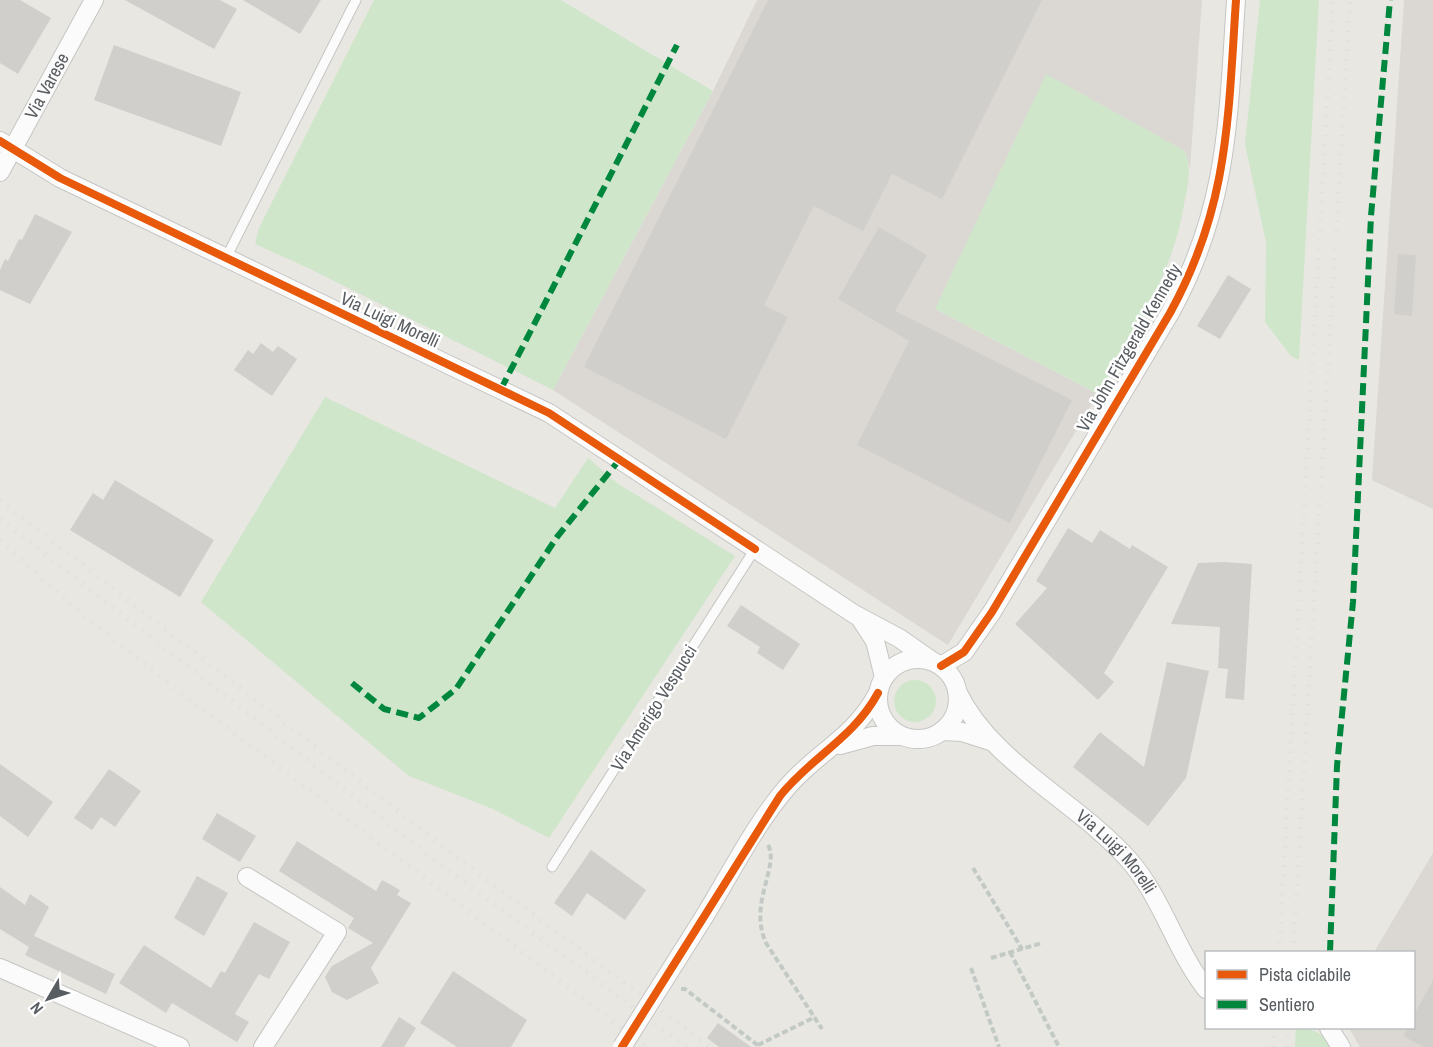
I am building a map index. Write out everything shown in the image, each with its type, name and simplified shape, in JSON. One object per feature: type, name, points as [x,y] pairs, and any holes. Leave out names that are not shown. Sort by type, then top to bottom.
[{"type":"street","name":"Via Varese","points":[[0,172],[6,145],[94,0]]},
{"type":"street","name":"Via John Fitzgerald Kennedy","points":[[936,664],[963,652],[992,612],[1170,313],[1202,247],[1218,192],[1225,154],[1236,0]]},
{"type":"street","name":"Via Luigi Morelli","points":[[6,145],[60,178],[549,413],[859,617],[899,638],[936,664]]},
{"type":"street","points":[[859,617],[873,636],[881,685],[882,718],[900,736]]},
{"type":"street","points":[[622,1047],[780,796],[804,770],[857,726],[892,669],[906,661],[916,659],[936,664],[951,677],[974,719],[992,741]]},
{"type":"street","points":[[833,748],[873,736],[900,736],[921,740],[942,731],[954,719],[957,708],[957,691]]},
{"type":"street","points":[[942,731],[962,732],[992,741]]},
{"type":"street","name":"Via Luigi Morelli","points":[[992,741],[1104,834],[1131,862],[1160,904],[1186,956],[1205,987]]},
{"type":"street","points":[[247,877],[337,932],[262,1047]]},
{"type":"street","points":[[0,968],[180,1047]]},
{"type":"street","points":[[1330,1029],[1341,1047]]},
{"type":"lane","points":[[226,258],[356,0]]},
{"type":"lane","name":"Via Amerigo Vespucci","points":[[552,867],[755,549]]},
{"type":"path","points":[[768,844],[771,860],[761,893],[761,928],[766,943],[822,1029]]},
{"type":"path","points":[[973,868],[1023,949]]},
{"type":"path","points":[[991,958],[1042,943]]},
{"type":"path","points":[[1010,952],[1059,1047]]},
{"type":"path","points":[[971,968],[998,1046],[991,1047]]},
{"type":"path","points":[[675,989],[685,989],[759,1046],[815,1017]]},
{"type":"shaded area","points":[[757,0],[1202,0],[1190,169],[1185,151],[935,309],[1098,394],[948,645],[553,390],[713,91]]},
{"type":"shaded area","points":[[1404,0],[1433,0],[1433,509],[1372,480]]},
{"type":"shaded area","points":[[1433,853],[1433,1047],[1360,1047],[1350,1029],[1415,1029],[1415,951],[1375,951]]},
{"type":"green space","points":[[374,0],[561,0],[713,91],[553,390],[255,244],[259,228]]},
{"type":"green space","points":[[1260,0],[1319,0],[1299,360],[1291,356],[1265,322],[1266,243],[1245,144]]},
{"type":"green space","points":[[1046,74],[1185,151],[1188,165],[1187,191],[1171,256],[1150,303],[1098,394],[935,309]]},
{"type":"green space","points":[[325,397],[555,508],[588,458],[617,483],[735,556],[549,838],[493,809],[409,776],[201,602]]},
{"type":"green space","points":[[915,680],[923,681],[930,686],[935,693],[935,709],[930,716],[923,721],[915,722],[907,721],[900,716],[895,709],[894,701],[895,693],[900,686],[907,681]]},
{"type":"green space","points":[[1296,1029],[1307,1029],[1325,1038],[1331,1047],[1295,1047]]},
{"type":"building","points":[[0,0],[20,0],[51,18],[18,74],[0,63]]},
{"type":"building","points":[[125,0],[220,0],[237,9],[214,49]]},
{"type":"building","points":[[243,0],[321,0],[300,34]]},
{"type":"building","points":[[768,0],[1042,0],[942,199],[892,174],[863,231],[814,206],[764,305],[788,317],[726,439],[584,367]]},
{"type":"building","points":[[114,45],[241,92],[221,146],[94,100]]},
{"type":"building","points":[[35,214],[72,232],[30,304],[0,290],[0,270],[5,259],[8,261],[19,239],[22,240]]},
{"type":"building","points":[[879,227],[927,255],[895,311],[1072,400],[1010,523],[857,445],[909,341],[838,299]]},
{"type":"building","points":[[1398,254],[1416,255],[1412,316],[1394,314]]},
{"type":"building","points":[[1228,275],[1251,289],[1220,339],[1197,326]]},
{"type":"building","points":[[261,343],[273,352],[278,346],[297,359],[272,396],[234,370],[248,350],[253,354]]},
{"type":"building","points":[[115,480],[214,540],[180,597],[70,530],[93,493],[103,500]]},
{"type":"building","points":[[1068,528],[1092,543],[1100,530],[1130,549],[1132,545],[1168,567],[1104,673],[1114,682],[1098,700],[1015,624],[1047,588],[1036,581]]},
{"type":"building","points":[[1198,563],[1252,564],[1244,700],[1225,698],[1228,669],[1218,668],[1220,627],[1171,624]]},
{"type":"building","points":[[741,605],[800,644],[783,670],[757,653],[760,647],[727,626]]},
{"type":"building","points":[[1167,662],[1209,671],[1186,778],[1148,826],[1073,767],[1100,732],[1144,767]]},
{"type":"building","points":[[0,764],[53,802],[28,837],[0,816]]},
{"type":"building","points":[[109,769],[141,791],[115,827],[101,817],[92,830],[74,818]]},
{"type":"building","points":[[217,813],[256,836],[240,862],[202,839]]},
{"type":"building","points":[[297,841],[376,891],[382,880],[400,890],[397,895],[411,903],[371,968],[379,983],[347,1000],[332,992],[325,977],[332,966],[373,943],[348,928],[354,918],[279,871]]},
{"type":"building","points":[[591,850],[646,890],[625,920],[587,893],[572,916],[554,903]]},
{"type":"building","points":[[197,876],[228,893],[204,936],[174,918]]},
{"type":"building","points":[[0,887],[25,905],[30,894],[49,907],[34,936],[115,974],[106,994],[25,955],[29,947],[0,929]]},
{"type":"building","points":[[254,922],[290,942],[269,979],[259,974],[235,1014],[249,1022],[237,1042],[172,1003],[166,1013],[119,983],[144,945],[211,988],[221,971],[225,973]]},
{"type":"building","points":[[453,971],[527,1020],[511,1047],[457,1047],[420,1023]]},
{"type":"building","points":[[1433,980],[1433,1047],[1424,1047],[1403,1036],[1407,1029],[1415,1029],[1415,1013]]},
{"type":"building","points":[[399,1017],[416,1028],[404,1047],[381,1047]]},
{"type":"building","points":[[718,1023],[751,1047],[719,1047],[707,1038]]},
{"type":"railway","points":[[1279,951],[1333,0]]},
{"type":"railway","points":[[1293,951],[1350,0]]},
{"type":"railway","points":[[0,500],[450,852],[710,1047]]},
{"type":"railway","points":[[0,519],[441,865],[687,1047]]},
{"type":"railway","points":[[0,540],[73,607],[172,686],[647,1047]]},
{"type":"railway","points":[[1273,1047],[1274,1029]]},
{"type":"railway","points":[[1287,1047],[1288,1029]]},
{"type":"marked path","points":[[1330,951],[1337,766],[1353,602],[1371,216],[1390,0]]},
{"type":"marked path","points":[[501,389],[677,45]]},
{"type":"marked path","points":[[352,683],[384,709],[419,718],[456,689],[557,537],[620,459]]},
{"type":"cycle path","points":[[941,666],[964,652],[992,612],[1170,313],[1189,274],[1204,236],[1215,198],[1222,161],[1231,84],[1236,0]]},
{"type":"cycle path","points":[[0,141],[60,178],[549,413],[755,549]]},
{"type":"cycle path","points":[[622,1047],[780,796],[792,782],[844,736],[868,709],[878,693]]}]
